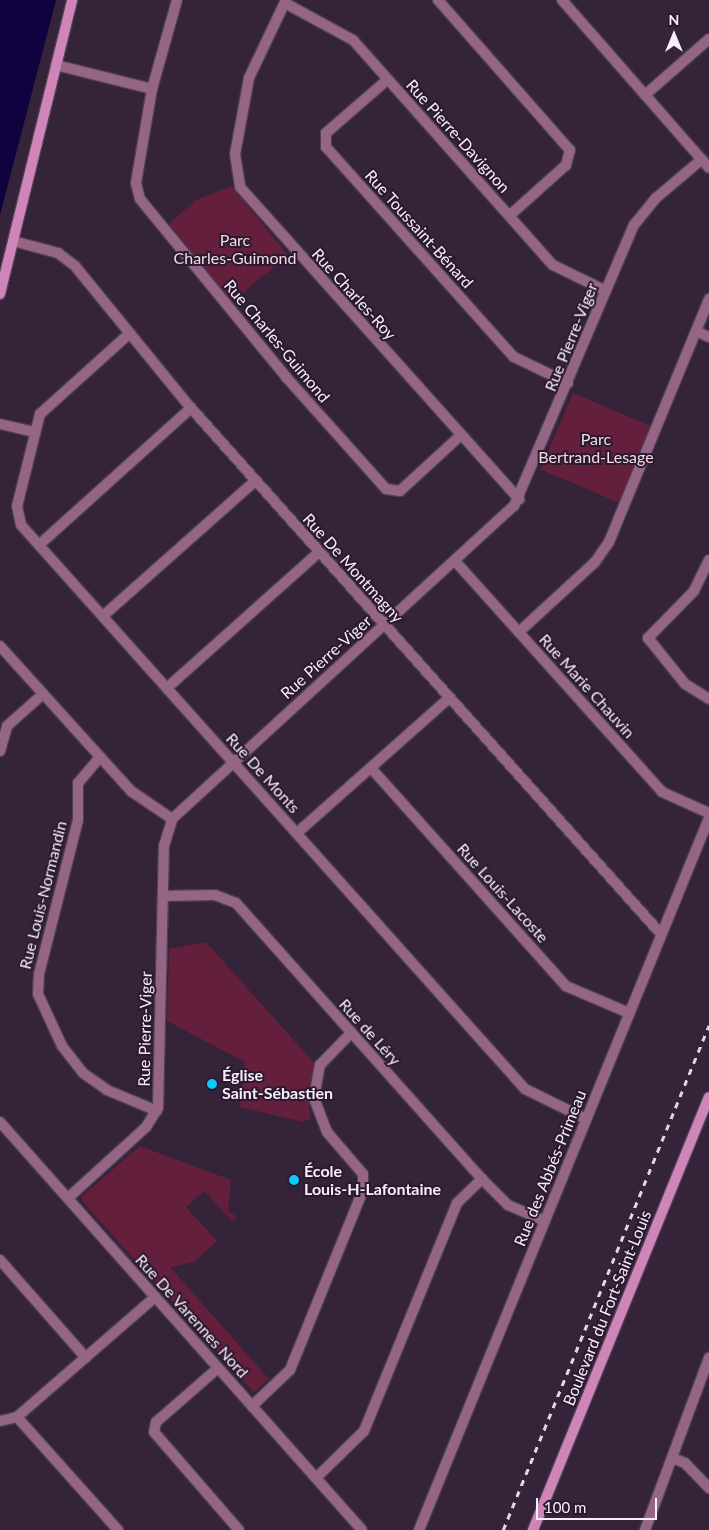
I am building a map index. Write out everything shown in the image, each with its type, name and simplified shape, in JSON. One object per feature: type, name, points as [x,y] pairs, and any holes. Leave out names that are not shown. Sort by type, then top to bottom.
[{"type":"street","points":[[0,294],[72,0]]},
{"type":"street","name":"Rue Charles-Guimond","points":[[177,0],[152,89],[138,195],[299,392],[390,492],[404,488],[461,435]]},
{"type":"street","points":[[438,0],[570,150],[566,165],[509,216]]},
{"type":"street","points":[[562,0],[709,168]]},
{"type":"street","name":"Rue Pierre-Davignon","points":[[285,1],[346,35],[559,270],[606,291]]},
{"type":"street","name":"Rue Charles-Roy","points":[[285,1],[249,78],[235,154],[237,179],[251,202],[519,500]]},
{"type":"street","points":[[645,95],[709,39]]},
{"type":"street","points":[[56,65],[152,89]]},
{"type":"street","name":"Rue Toussaint-Bénard","points":[[387,80],[326,133],[326,147],[514,358],[568,383]]},
{"type":"street","name":"Rue Pierre-Viger","points":[[157,1111],[164,846],[172,819],[232,761],[455,561],[519,500],[606,291],[641,216],[702,160]]},
{"type":"street","name":"Rue De Montmagny","points":[[13,242],[70,261],[191,408],[255,481],[661,934]]},
{"type":"street","points":[[519,632],[606,548],[709,299]]},
{"type":"street","points":[[696,331],[709,337]]},
{"type":"street","name":"Rue De Monts","points":[[130,333],[43,410],[35,432],[17,511],[22,525],[525,1089],[586,1119]]},
{"type":"street","points":[[38,545],[191,408]]},
{"type":"street","points":[[0,424],[35,432]]},
{"type":"street","points":[[103,616],[255,481]]},
{"type":"street","points":[[167,688],[319,552]]},
{"type":"street","points":[[709,560],[694,591],[648,638],[685,684],[709,699]]},
{"type":"street","name":"Rue Marie Chauvin","points":[[455,561],[662,792],[709,813]]},
{"type":"street","points":[[0,646],[136,796],[172,819]]},
{"type":"street","points":[[0,750],[7,726],[43,694]]},
{"type":"street","points":[[298,833],[449,698]]},
{"type":"street","name":"Rue Louis-Normandin","points":[[100,757],[78,783],[78,820],[38,974],[38,994],[62,1046],[83,1073],[107,1090],[157,1111]]},
{"type":"street","name":"Rue Louis-Lacoste","points":[[371,768],[566,986],[629,1013]]},
{"type":"street","name":"Rue des Abbés-Primeau","points":[[419,1530],[709,818]]},
{"type":"street","name":"Rue de Léry","points":[[162,896],[215,895],[231,900],[482,1179],[508,1205],[545,1221]]},
{"type":"street","points":[[252,1406],[290,1370],[363,1190],[363,1174],[322,1124],[314,1098],[320,1065],[352,1033]]},
{"type":"street","name":"Boulevard du Fort-Saint-Louis","points":[[533,1530],[709,1097]]},
{"type":"street","points":[[68,1198],[146,1127],[157,1111]]},
{"type":"street","name":"Rue De Varennes Nord","points":[[0,1122],[362,1530]]},
{"type":"street","points":[[316,1478],[364,1431],[457,1203],[482,1179]]},
{"type":"street","points":[[0,1260],[86,1358]]},
{"type":"street","points":[[0,1421],[17,1418],[155,1297]]},
{"type":"street","points":[[645,1530],[709,1358]]},
{"type":"street","points":[[218,1368],[156,1422],[154,1432],[239,1530]]},
{"type":"street","points":[[17,1418],[118,1530]]},
{"type":"street","points":[[672,1458],[685,1463],[709,1488]]},
{"type":"green space","name":"Parc Charles-Guimond","points":[[231,186],[288,255],[232,302],[169,224],[196,200]]},
{"type":"green space","name":"Parc Bertrand-Lesage","points":[[573,393],[651,426],[619,503],[541,469]]},
{"type":"green space","points":[[206,942],[315,1064],[307,1094],[311,1118],[303,1122],[240,1107],[245,1062],[167,1021],[169,949]]},
{"type":"green space","points":[[140,1146],[231,1180],[228,1211],[237,1217],[232,1221],[205,1191],[186,1207],[217,1241],[194,1262],[170,1267],[269,1379],[254,1392],[82,1201],[82,1196]]},
{"type":"shaded area","points":[[0,0],[56,0],[0,215]]},
{"type":"railway","points":[[503,1530],[709,1025]]},
{"type":"place","name":"Église Saint-Sébastien","points":[[212,1084]]},
{"type":"place","name":"École Louis-H-Lafontaine","points":[[294,1180]]}]
